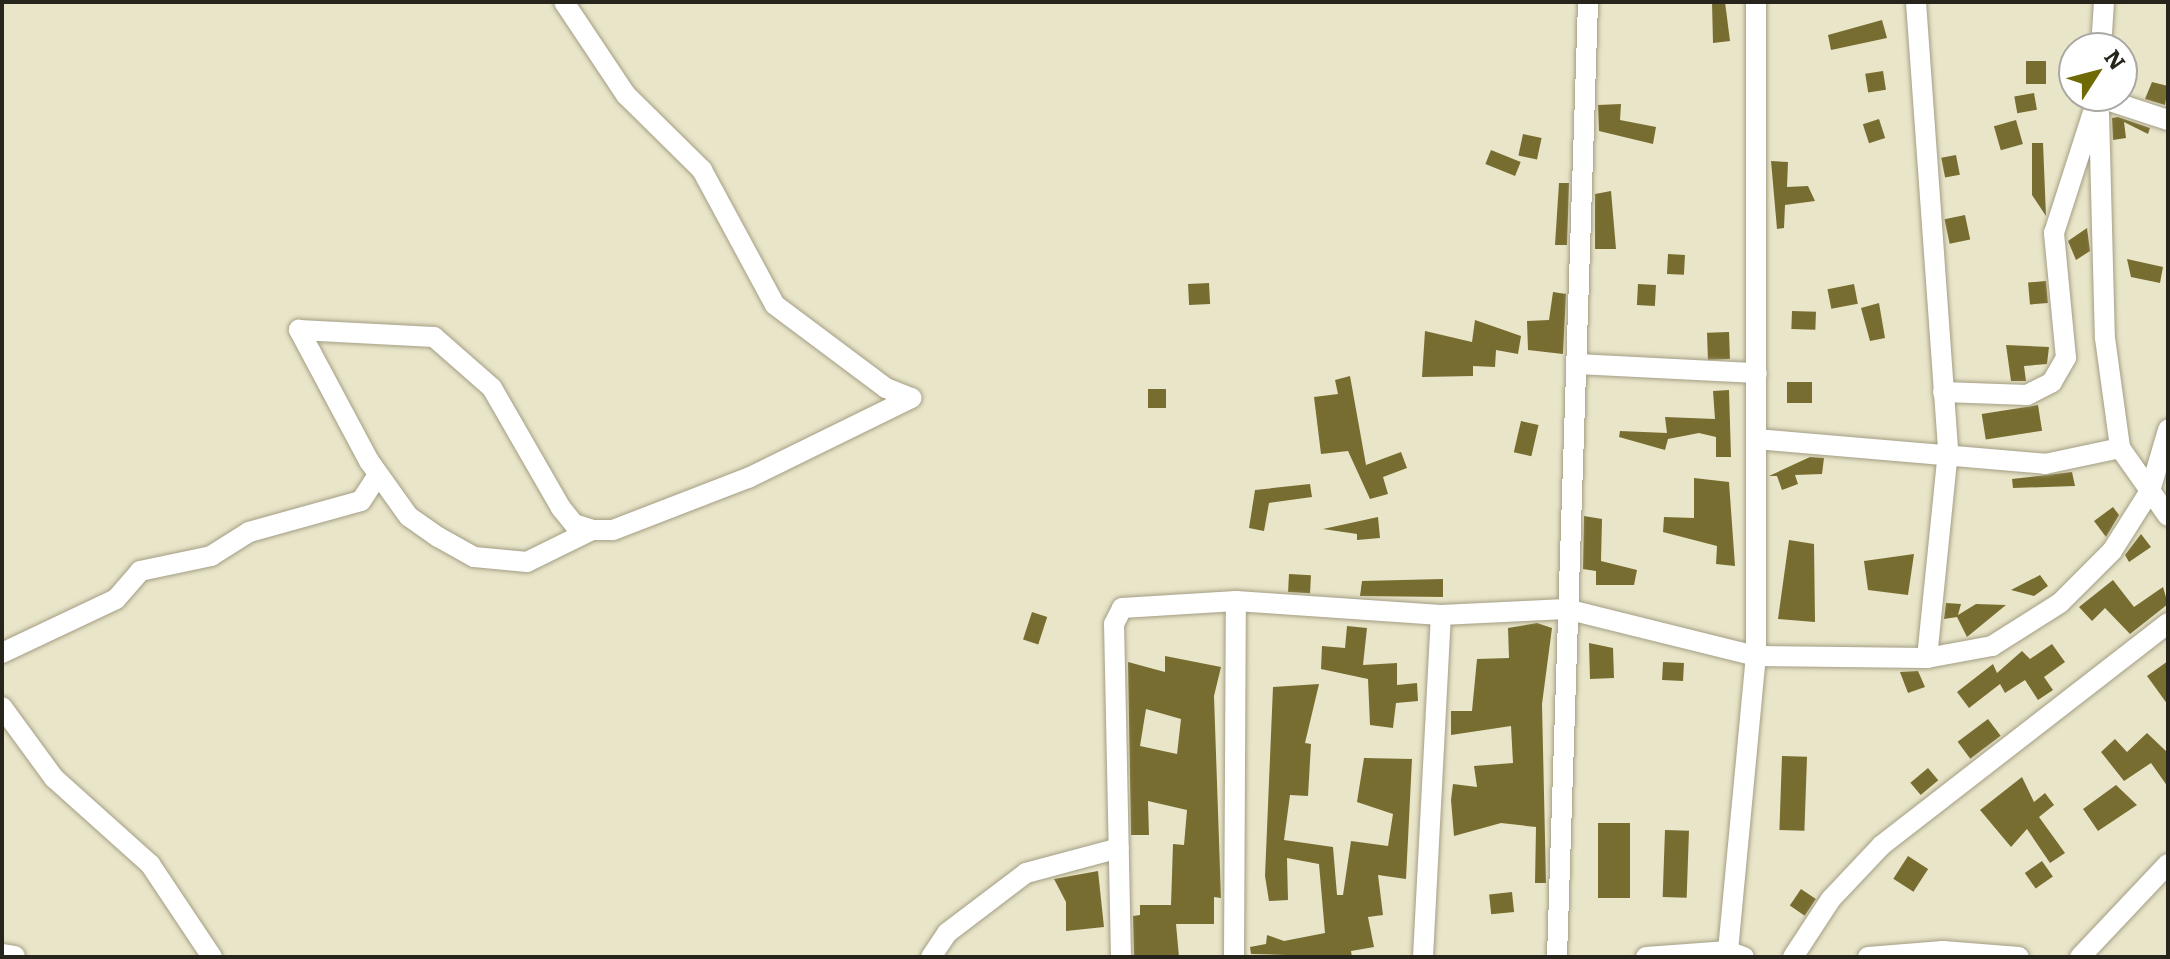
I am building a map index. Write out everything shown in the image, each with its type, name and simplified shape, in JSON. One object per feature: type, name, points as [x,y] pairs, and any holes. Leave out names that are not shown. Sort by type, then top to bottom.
[{"type":"street","points":[[564,2],[626,95],[702,170],[775,305],[886,388],[911,398],[748,478],[613,530],[592,530],[574,524],[561,508],[492,388],[434,337],[299,330],[378,475],[409,517],[474,557],[527,562],[592,530]]},
{"type":"street","points":[[1557,957],[1588,2]]},
{"type":"street","points":[[1646,957],[1736,954],[1756,656],[1756,2]]},
{"type":"street","points":[[1916,2],[1948,451],[1927,658]]},
{"type":"street","points":[[2102,32],[2104,2]]},
{"type":"street","points":[[2138,110],[2168,120]]},
{"type":"street","points":[[1943,392],[2027,395],[2052,382],[2066,358],[2054,233],[2093,112]]},
{"type":"street","points":[[2098,112],[2105,338],[2120,448],[2168,516]]},
{"type":"street","points":[[1577,364],[1757,373]]},
{"type":"street","points":[[1121,957],[1114,624],[1122,608],[1139,602],[1236,601],[1441,615],[1566,609],[1756,656],[1927,658],[1992,646],[2060,603],[2112,551],[2150,491],[2168,430]]},
{"type":"street","points":[[1756,439],[1948,451],[2045,464],[2120,448]]},
{"type":"street","points":[[2,653],[116,599],[140,571],[211,556],[249,532],[361,501],[378,475]]},
{"type":"street","points":[[1234,957],[1236,601]]},
{"type":"street","points":[[1423,957],[1441,615]]},
{"type":"street","points":[[1793,957],[1831,899],[1882,845],[2168,623]]},
{"type":"street","points":[[2,707],[54,778],[150,864],[212,957]]},
{"type":"street","points":[[931,957],[947,933],[1026,873],[1119,848]]},
{"type":"street","points":[[2080,957],[2168,864]]},
{"type":"street","points":[[1868,957],[1943,951],[2019,957]]},
{"type":"building","points":[[1712,2],[1725,2],[1730,41],[1713,43]]},
{"type":"building","points":[[1882,20],[1887,38],[1831,50],[1828,35]]},
{"type":"building","points":[[2026,61],[2046,61],[2046,84],[2026,84]]},
{"type":"building","points":[[1883,71],[1886,90],[1868,93],[1865,74]]},
{"type":"building","points":[[2152,82],[2168,86],[2165,105],[2145,99]]},
{"type":"building","points":[[2034,93],[2037,110],[2017,113],[2014,96]]},
{"type":"building","points":[[1621,104],[1620,120],[1656,127],[1653,144],[1599,131],[1598,105]]},
{"type":"building","points":[[2118,117],[2150,128],[2148,134],[2124,122],[2126,138],[2113,140],[2112,118]]},
{"type":"building","points":[[1879,119],[1885,138],[1869,143],[1863,124]]},
{"type":"building","points":[[2016,120],[2023,144],[2001,150],[1994,126]]},
{"type":"building","points":[[1523,134],[1542,138],[1537,159],[1518,156]]},
{"type":"building","points":[[2032,143],[2043,143],[2046,216],[2032,195]]},
{"type":"building","points":[[1491,150],[1521,162],[1515,176],[1485,164]]},
{"type":"building","points":[[1956,155],[1960,175],[1945,177],[1941,158]]},
{"type":"building","points":[[1771,161],[1788,162],[1787,187],[1808,186],[1815,201],[1785,205],[1784,228],[1777,229]]},
{"type":"building","points":[[1559,183],[1569,183],[1567,245],[1555,245]]},
{"type":"building","points":[[1611,191],[1616,249],[1595,249],[1595,194]]},
{"type":"building","points":[[1965,215],[1970,239],[1950,244],[1944,219]]},
{"type":"building","points":[[2087,228],[2090,251],[2076,260],[2068,241]]},
{"type":"building","points":[[1668,254],[1685,255],[1684,275],[1667,274]]},
{"type":"building","points":[[2127,259],[2163,267],[2160,283],[2131,277]]},
{"type":"building","points":[[2046,281],[2048,303],[2030,304],[2028,283]]},
{"type":"building","points":[[1209,283],[1210,304],[1189,305],[1188,284]]},
{"type":"building","points":[[1638,284],[1656,285],[1655,306],[1637,305]]},
{"type":"building","points":[[1854,284],[1858,304],[1831,309],[1827,289]]},
{"type":"building","points":[[1553,292],[1566,294],[1563,354],[1528,350],[1527,321],[1549,320]]},
{"type":"building","points":[[1879,303],[1885,338],[1870,341],[1861,308]]},
{"type":"building","points":[[1792,311],[1816,312],[1815,330],[1791,329]]},
{"type":"building","points":[[1475,320],[1521,336],[1518,354],[1496,350],[1495,367],[1473,366],[1473,376],[1422,377],[1425,331],[1472,342]]},
{"type":"building","points":[[1729,332],[1730,359],[1708,360],[1707,333]]},
{"type":"building","points":[[2006,345],[2049,347],[2047,364],[2024,366],[2026,381],[2011,381]]},
{"type":"building","points":[[1350,376],[1366,465],[1401,452],[1407,468],[1383,477],[1388,494],[1370,499],[1348,451],[1321,454],[1314,397],[1338,394],[1335,380]]},
{"type":"building","points":[[1787,382],[1812,382],[1812,403],[1787,403]]},
{"type":"building","points":[[1148,389],[1166,389],[1166,408],[1148,408]]},
{"type":"building","points":[[1729,390],[1731,457],[1716,457],[1716,437],[1699,433],[1668,439],[1665,450],[1619,437],[1620,431],[1667,433],[1665,417],[1715,419],[1713,391]]},
{"type":"building","points":[[2038,405],[2042,431],[1986,440],[1982,414]]},
{"type":"building","points":[[1521,421],[1539,425],[1531,456],[1514,452]]},
{"type":"building","points":[[1810,457],[1824,458],[1822,474],[1795,475],[1798,484],[1782,490],[1777,476],[1769,476]]},
{"type":"building","points":[[2072,472],[2075,486],[2013,488],[2012,479]]},
{"type":"building","points":[[1694,478],[1729,482],[1735,566],[1716,564],[1717,546],[1663,532],[1664,517],[1694,518]]},
{"type":"building","points":[[1310,484],[1312,497],[1269,503],[1264,531],[1249,528],[1255,490]]},
{"type":"building","points":[[2113,507],[2119,515],[2106,537],[2094,521]]},
{"type":"building","points":[[1584,516],[1602,519],[1601,561],[1637,570],[1634,585],[1596,585],[1596,571],[1583,569]]},
{"type":"building","points":[[1378,517],[1380,538],[1357,540],[1357,534],[1323,529]]},
{"type":"building","points":[[2141,534],[2151,547],[2129,562],[2125,555]]},
{"type":"building","points":[[1789,540],[1814,544],[1815,622],[1778,619]]},
{"type":"building","points":[[1914,554],[1908,595],[1868,590],[1864,561]]},
{"type":"building","points":[[1289,574],[1311,575],[1310,593],[1288,592]]},
{"type":"building","points":[[2040,575],[2048,586],[2034,596],[2011,590]]},
{"type":"building","points":[[1443,579],[1443,597],[1360,596],[1362,581]]},
{"type":"building","points":[[2113,580],[2134,607],[2163,587],[2168,604],[2130,634],[2105,608],[2092,621],[2079,607]]},
{"type":"building","points":[[1946,603],[1961,604],[1958,615],[1976,604],[2006,605],[1967,637],[1957,617],[1944,619]]},
{"type":"building","points":[[1032,612],[1047,617],[1038,645],[1023,640]]},
{"type":"building","points":[[1537,623],[1552,628],[1542,704],[1546,883],[1535,883],[1536,827],[1501,823],[1454,836],[1451,800],[1453,784],[1477,787],[1474,766],[1513,763],[1511,726],[1451,735],[1451,711],[1472,711],[1477,659],[1509,658],[1508,628]]},
{"type":"building","points":[[1347,626],[1367,628],[1363,665],[1397,663],[1397,685],[1417,683],[1418,701],[1396,703],[1393,728],[1370,725],[1368,679],[1321,669],[1322,646],[1345,648]]},
{"type":"building","points":[[1589,643],[1613,648],[1614,678],[1590,679]]},
{"type":"building","points":[[2052,644],[2065,662],[2044,677],[2053,690],[2038,700],[2025,680],[2005,693],[2000,684],[1969,708],[1957,692],[1993,664],[1997,673],[2022,651],[2030,659]]},
{"type":"building","points":[[1165,656],[1221,667],[1214,696],[1221,898],[1214,897],[1214,924],[1176,924],[1179,957],[1134,957],[1133,916],[1140,915],[1140,905],[1171,905],[1173,844],[1184,845],[1187,810],[1148,801],[1149,835],[1131,835],[1128,662],[1165,672]],"holes":[[[1146,709],[1181,719],[1177,754],[1140,746]]]},
{"type":"building","points":[[2168,661],[2168,705],[2147,676]]},
{"type":"building","points":[[1663,662],[1684,663],[1683,681],[1662,680]]},
{"type":"building","points":[[1918,671],[1925,687],[1908,693],[1900,672]]},
{"type":"building","points":[[1319,684],[1305,743],[1311,744],[1308,796],[1290,795],[1284,840],[1333,847],[1337,895],[1343,895],[1351,841],[1388,846],[1393,814],[1357,802],[1364,758],[1412,759],[1406,879],[1378,875],[1383,915],[1368,917],[1374,947],[1351,951],[1352,957],[1251,954],[1250,947],[1266,944],[1267,935],[1284,941],[1325,933],[1319,864],[1287,858],[1288,900],[1269,901],[1265,876],[1273,687]]},
{"type":"building","points":[[1988,719],[2001,736],[1970,759],[1958,742]]},
{"type":"building","points":[[2147,733],[2168,753],[2168,787],[2151,763],[2124,781],[2101,752],[2115,739],[2127,752]]},
{"type":"building","points":[[1782,756],[1807,757],[1804,831],[1779,830]]},
{"type":"building","points":[[1928,768],[1938,780],[1921,795],[1910,783]]},
{"type":"building","points":[[2022,777],[2034,802],[2045,793],[2054,805],[2039,817],[2065,853],[2050,863],[2027,829],[2011,847],[1980,810]]},
{"type":"building","points":[[2116,785],[2137,805],[2098,831],[2083,809]]},
{"type":"building","points":[[1598,823],[1630,823],[1630,898],[1598,898]]},
{"type":"building","points":[[1665,830],[1689,831],[1687,898],[1663,897]]},
{"type":"building","points":[[1908,856],[1928,869],[1913,892],[1893,879]]},
{"type":"building","points":[[2042,861],[2053,877],[2036,889],[2025,873]]},
{"type":"building","points":[[1098,871],[1104,927],[1066,931],[1066,902],[1054,879]]},
{"type":"building","points":[[1801,889],[1816,899],[1805,916],[1790,906]]},
{"type":"building","points":[[1512,892],[1514,912],[1491,914],[1489,894]]}]
